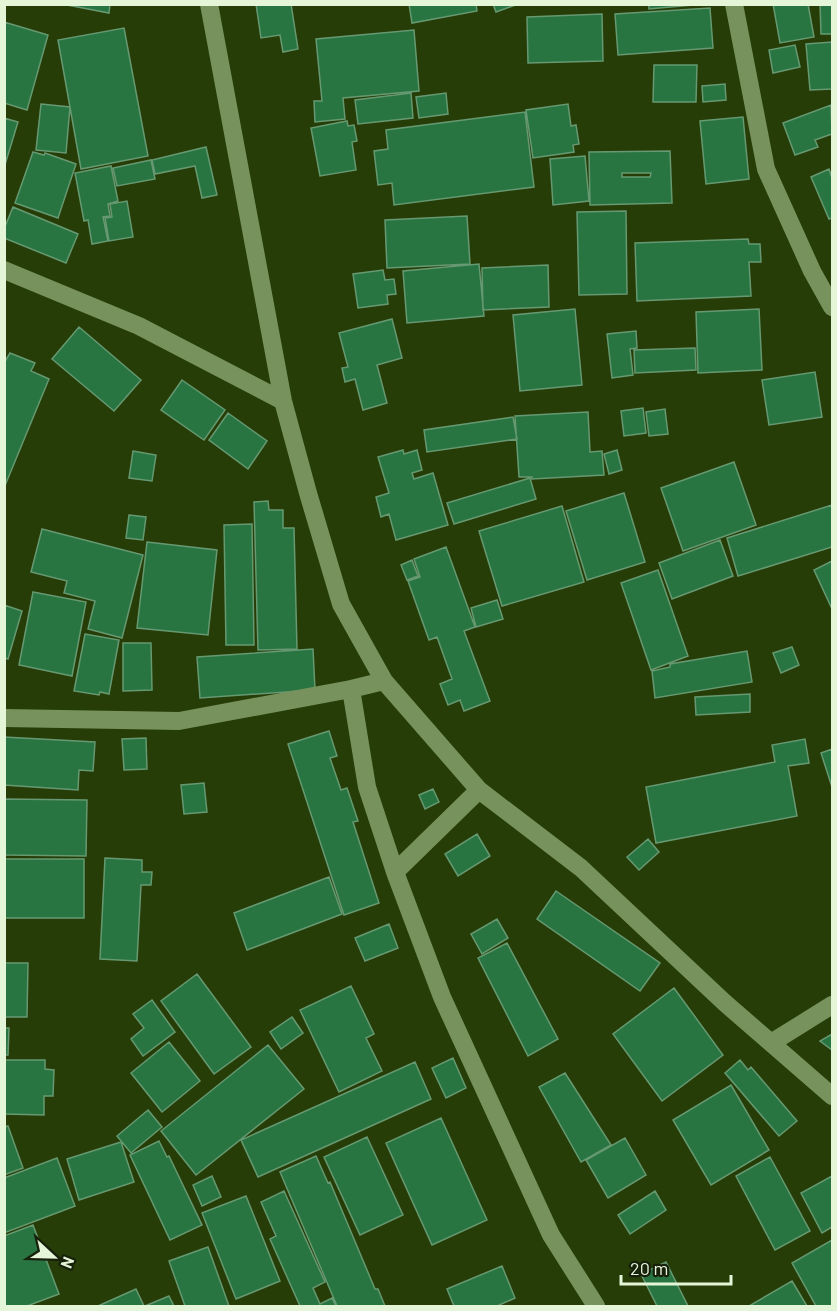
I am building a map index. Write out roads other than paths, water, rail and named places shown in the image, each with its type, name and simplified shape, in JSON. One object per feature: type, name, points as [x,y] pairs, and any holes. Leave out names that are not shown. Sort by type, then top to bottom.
[{"type":"street","points":[[209,4],[283,401],[341,604],[384,681],[479,790],[581,868],[725,1003],[832,1096]]},
{"type":"street","points":[[734,4],[766,169],[812,271],[832,307]]},
{"type":"street","points":[[4,270],[139,326],[283,401]]},
{"type":"street","points":[[4,718],[179,721],[384,681]]},
{"type":"street","points":[[351,689],[367,787],[395,872],[442,997],[551,1235],[590,1304]]},
{"type":"street","points":[[395,872],[479,790]]},
{"type":"street","points":[[771,1042],[832,1005]]}]
